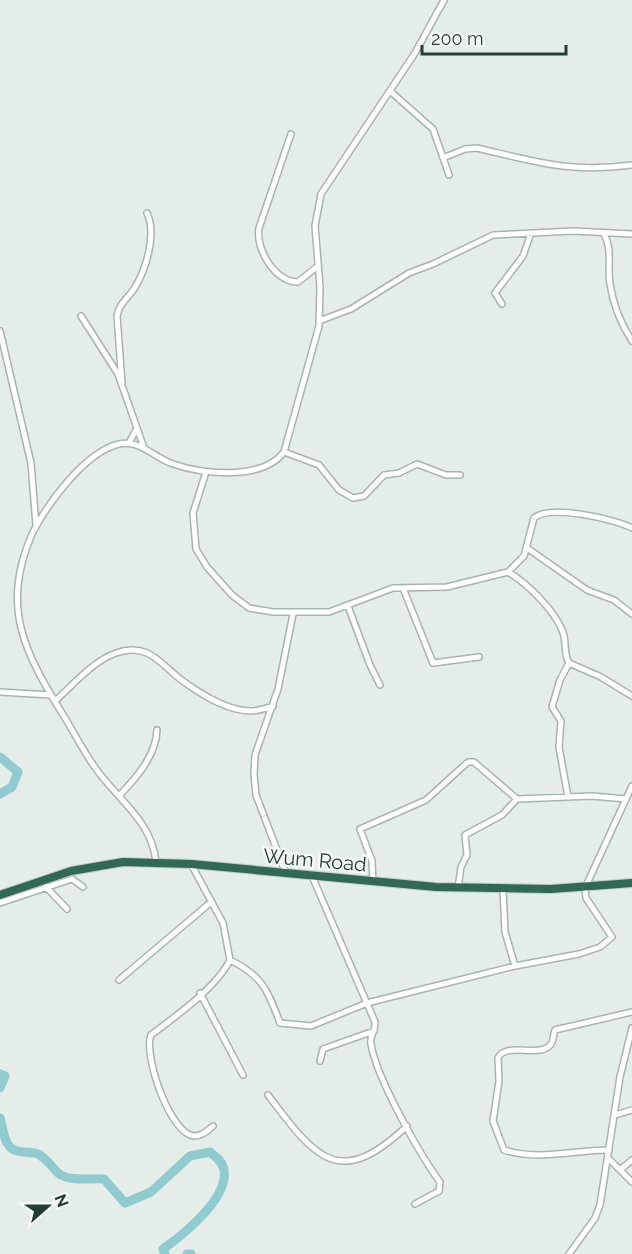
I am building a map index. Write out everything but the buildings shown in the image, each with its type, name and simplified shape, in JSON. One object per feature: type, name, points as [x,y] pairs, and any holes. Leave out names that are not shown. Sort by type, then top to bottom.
[{"type":"highway","name":"Wum Road","points":[[0,896],[70,871],[123,862],[191,864],[374,882],[503,890],[585,888],[632,883]]},
{"type":"street","points":[[156,862],[151,837],[144,825],[85,754],[27,651],[15,615],[16,576],[36,525],[69,480],[90,459],[109,448],[129,443],[144,448],[171,463],[206,472],[252,469],[271,464],[284,452],[319,321],[315,226],[321,194],[439,14],[444,0]]},
{"type":"street","points":[[390,91],[433,129],[449,175]]},
{"type":"street","points":[[291,134],[259,228],[259,244],[265,259],[291,281],[298,282],[318,266]]},
{"type":"street","points":[[443,158],[465,149],[477,148],[564,168],[584,170],[632,165]]},
{"type":"street","points":[[122,383],[117,316],[120,306],[132,291],[144,266],[151,234],[147,213]]},
{"type":"street","points":[[319,321],[351,309],[409,273],[493,235],[573,231],[632,234]]},
{"type":"street","points":[[501,304],[495,292],[523,256],[531,233]]},
{"type":"street","points":[[604,234],[609,244],[609,284],[618,314],[632,341]]},
{"type":"street","points":[[609,244],[617,234]]},
{"type":"street","points":[[81,316],[122,383],[144,448]]},
{"type":"street","points":[[0,331],[31,463],[36,525]]},
{"type":"street","points":[[129,443],[137,428]]},
{"type":"street","points":[[284,452],[319,465],[339,490],[354,498],[364,496],[384,475],[399,473],[414,465],[446,475],[459,475]]},
{"type":"street","points":[[206,472],[193,513],[193,535],[196,549],[207,567],[232,595],[249,608],[292,614],[329,612],[393,588],[447,586],[508,572],[520,562],[526,550],[534,518],[544,513],[602,518],[632,528]]},
{"type":"street","points":[[526,550],[587,590],[614,600],[632,614]]},
{"type":"street","points":[[508,572],[528,584],[563,634],[569,663],[560,680],[552,707],[561,722],[559,747],[568,797]]},
{"type":"street","points":[[403,588],[433,663],[479,657]]},
{"type":"street","points":[[348,606],[380,685]]},
{"type":"street","points":[[286,874],[254,784],[255,755],[273,706],[292,614]]},
{"type":"street","points":[[55,701],[92,668],[115,653],[130,650],[158,657],[180,678],[224,705],[253,711],[273,706]]},
{"type":"street","points":[[569,663],[602,677],[632,696]]},
{"type":"street","points":[[0,692],[51,695]]},
{"type":"street","points":[[119,796],[144,766],[156,741],[157,730]]},
{"type":"street","points":[[374,882],[372,861],[360,829],[426,800],[468,762],[474,762],[517,799],[568,797],[626,799]]},
{"type":"street","points":[[230,960],[246,967],[259,978],[273,1003],[280,1023],[311,1026],[368,1003],[516,966],[579,954],[611,939],[586,898],[585,888],[632,786]]},
{"type":"street","points":[[459,888],[461,867],[467,855],[465,835],[502,815],[517,799]]},
{"type":"street","points":[[191,864],[210,903],[223,923],[230,960],[222,973],[151,1035],[148,1049],[165,1106],[182,1131],[195,1136],[204,1134],[213,1125]]},
{"type":"street","points":[[312,876],[375,1022],[375,1031],[370,1039],[374,1056],[407,1126],[442,1187],[415,1204]]},
{"type":"street","points":[[0,903],[72,879],[83,887]]},
{"type":"street","points":[[46,887],[67,909]]},
{"type":"street","points":[[503,890],[505,932],[516,966]]},
{"type":"street","points":[[118,980],[210,903]]},
{"type":"street","points":[[200,993],[243,1075]]},
{"type":"street","points":[[609,1150],[591,1148],[536,1157],[504,1150],[492,1121],[499,1081],[498,1058],[505,1052],[547,1047],[551,1044],[555,1030],[632,1012]]},
{"type":"street","points":[[569,1254],[595,1218],[632,1029]]},
{"type":"street","points":[[321,1061],[323,1049],[375,1031]]},
{"type":"street","points":[[626,1052],[632,1048]]},
{"type":"street","points":[[268,1095],[312,1149],[336,1161],[348,1162],[371,1154],[407,1126]]},
{"type":"street","points":[[615,1115],[632,1110]]},
{"type":"street","points":[[608,1158],[632,1182]]},
{"type":"street","points":[[620,1170],[632,1160]]},
{"type":"waterway","points":[[0,757],[18,772],[12,787],[0,794]]},
{"type":"waterway","points":[[0,1074],[5,1076],[0,1088]]},
{"type":"waterway","points":[[0,1118],[5,1138],[11,1148],[38,1154],[62,1176],[104,1179],[125,1203],[151,1192],[190,1156],[210,1152],[221,1162],[224,1181],[212,1204],[182,1235],[163,1249],[165,1254]]}]
